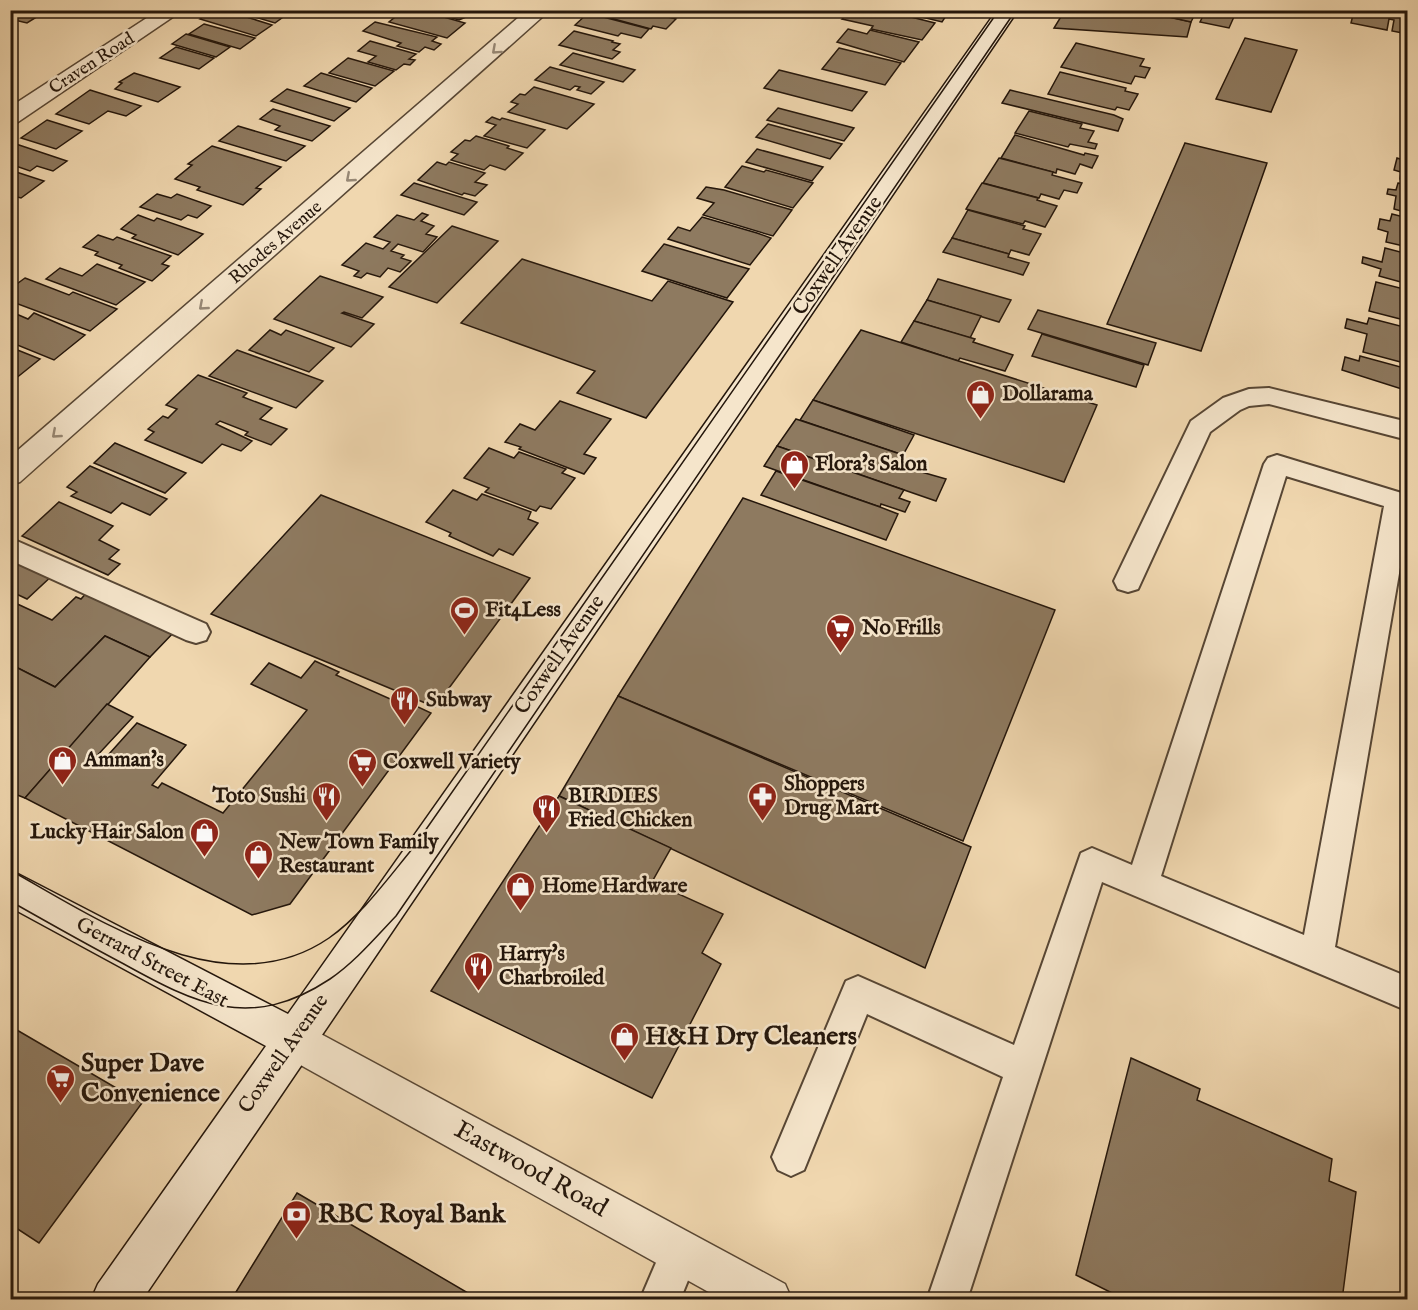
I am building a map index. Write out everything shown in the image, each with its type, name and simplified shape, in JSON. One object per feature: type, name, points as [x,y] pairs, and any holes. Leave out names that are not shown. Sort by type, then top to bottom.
[{"type":"main road","name":"Craven Road","points":[[10,117],[173,10]]},
{"type":"main road","name":"Rhodes Avenue","points":[[10,474],[540,10]]},
{"type":"main road","name":"Coxwell Avenue","points":[[114,1299],[1008,10]]},
{"type":"main road","name":"Gerrard Street East","points":[[10,887],[293,1039]]},
{"type":"main road","name":"Eastwood Road","points":[[293,1039],[770,1299]]},
{"type":"lane","points":[[1128,581],[1200,427],[1214,413],[1232,402],[1250,396],[1269,396],[1407,431]]},
{"type":"lane","points":[[1142,885],[1277,464],[1398,501],[1317,956]]},
{"type":"lane","points":[[10,548],[196,632]]},
{"type":"lane","points":[[947,1299],[1092,863],[1407,994]]},
{"type":"lane","points":[[791,1157],[858,993],[1024,1068]]},
{"type":"lane","points":[[660,1299],[681,1251]]},
{"type":"building","points":[[10,10],[48,10],[27,23],[10,19]]},
{"type":"building","points":[[213,10],[224,10],[272,25],[256,36],[200,19]]},
{"type":"building","points":[[231,10],[283,10],[290,12],[275,23]]},
{"type":"building","points":[[404,10],[419,10],[465,23],[447,38],[389,22]]},
{"type":"building","points":[[423,10],[471,10],[467,14],[471,15],[459,20]]},
{"type":"building","points":[[600,10],[640,10],[676,19],[666,29],[653,26],[651,29],[603,16],[607,12]]},
{"type":"building","points":[[664,10],[694,10],[688,16]]},
{"type":"building","points":[[852,10],[869,10],[884,14],[887,11],[935,23],[922,40],[871,29],[873,26],[842,19]]},
{"type":"building","points":[[893,10],[950,10],[942,22]]},
{"type":"building","points":[[1065,10],[1137,10],[1191,22],[1187,37],[1054,28]]},
{"type":"building","points":[[1139,10],[1197,10],[1191,22]]},
{"type":"building","points":[[1206,10],[1237,10],[1229,28],[1200,22]]},
{"type":"building","points":[[1351,10],[1408,10],[1408,34],[1392,31],[1394,20],[1389,19],[1387,30],[1351,23],[1354,11]]},
{"type":"building","points":[[588,13],[649,29],[641,38],[621,33],[618,36],[575,25]]},
{"type":"building","points":[[375,22],[437,37],[432,41],[441,44],[434,50],[425,47],[419,52],[397,46],[401,43],[363,31]]},
{"type":"building","points":[[204,24],[255,38],[240,49],[189,34]]},
{"type":"building","points":[[848,29],[867,34],[870,30],[919,42],[904,62],[837,42]]},
{"type":"building","points":[[574,31],[620,44],[613,50],[620,52],[612,59],[559,45]]},
{"type":"building","points":[[186,34],[230,47],[216,57],[172,44]]},
{"type":"building","points":[[1245,38],[1297,50],[1271,112],[1216,99]]},
{"type":"building","points":[[370,41],[416,54],[409,59],[415,60],[410,65],[404,64],[396,70],[368,62],[376,56],[358,51]]},
{"type":"building","points":[[1076,43],[1144,59],[1140,66],[1150,68],[1145,78],[1135,76],[1131,84],[1061,67]]},
{"type":"building","points":[[176,47],[214,58],[199,69],[160,58]]},
{"type":"building","points":[[839,48],[901,63],[885,85],[822,69]]},
{"type":"building","points":[[573,53],[635,70],[623,82],[560,65]]},
{"type":"building","points":[[348,58],[394,71],[375,86],[329,73]]},
{"type":"building","points":[[550,67],[604,82],[591,94],[577,90],[580,87],[575,86],[570,90],[535,80]]},
{"type":"building","points":[[779,70],[867,92],[852,111],[764,88]]},
{"type":"building","points":[[1060,72],[1126,88],[1125,91],[1138,94],[1129,110],[1117,107],[1115,110],[1048,94]]},
{"type":"building","points":[[134,73],[180,87],[158,102],[115,89],[122,83],[119,82]]},
{"type":"building","points":[[321,73],[372,88],[356,102],[304,86]]},
{"type":"building","points":[[534,87],[594,104],[567,129],[508,112],[518,104],[511,102]]},
{"type":"building","points":[[287,89],[350,108],[334,121],[271,101]]},
{"type":"building","points":[[90,90],[141,106],[126,116],[108,111],[89,124],[56,114]]},
{"type":"building","points":[[1010,90],[1123,119],[1118,131],[1002,103]]},
{"type":"building","points":[[778,108],[854,128],[844,141],[767,120]]},
{"type":"building","points":[[273,109],[330,126],[312,141],[275,130],[280,126],[260,119]]},
{"type":"building","points":[[1029,111],[1082,124],[1080,128],[1094,131],[1088,142],[1097,144],[1095,149],[1070,144],[1068,147],[1015,133]]},
{"type":"building","points":[[492,117],[545,130],[527,148],[484,136],[496,125],[486,122]]},
{"type":"building","points":[[47,120],[82,131],[56,149],[21,138]]},
{"type":"building","points":[[768,124],[842,144],[830,159],[756,137]]},
{"type":"building","points":[[238,126],[305,146],[286,161],[219,141]]},
{"type":"building","points":[[1015,135],[1084,155],[1085,153],[1098,156],[1092,168],[1080,164],[1075,174],[1057,169],[1056,173],[1001,158]]},
{"type":"building","points":[[476,136],[509,146],[507,148],[523,153],[505,170],[490,165],[484,170],[451,160],[458,154],[451,152],[465,140],[470,141]]},
{"type":"building","points":[[13,143],[67,161],[53,171],[37,166],[30,171],[10,164],[10,145]]},
{"type":"building","points":[[1185,143],[1267,163],[1201,351],[1107,324]]},
{"type":"building","points":[[212,146],[281,167],[256,188],[261,189],[243,205],[197,190],[200,187],[175,179],[192,165],[188,164]]},
{"type":"building","points":[[757,149],[823,167],[812,181],[746,162]]},
{"type":"building","points":[[1404,154],[1408,155],[1408,181],[1400,179],[1401,172],[1394,170],[1397,158],[1403,160]]},
{"type":"building","points":[[999,158],[1053,172],[1052,175],[1082,183],[1077,193],[1064,190],[1059,199],[1041,194],[1039,198],[983,183]]},
{"type":"building","points":[[437,162],[446,165],[449,162],[485,173],[475,182],[487,185],[475,196],[464,193],[462,195],[418,180]]},
{"type":"building","points":[[742,166],[813,183],[793,208],[725,187]]},
{"type":"building","points":[[10,170],[44,181],[21,198],[10,195]]},
{"type":"building","points":[[414,183],[477,202],[464,215],[401,195]]},
{"type":"building","points":[[982,183],[1038,198],[1037,200],[1057,206],[1045,227],[1025,221],[1023,224],[966,209]]},
{"type":"building","points":[[1398,183],[1408,185],[1408,213],[1394,209],[1396,196],[1387,194],[1388,189],[1396,190]]},
{"type":"building","points":[[706,187],[792,210],[773,236],[703,215],[714,203],[697,198]]},
{"type":"building","points":[[157,194],[171,198],[177,194],[211,206],[197,218],[188,215],[181,220],[140,207]]},
{"type":"building","points":[[968,210],[1025,226],[1023,229],[1041,234],[1029,255],[1011,250],[1009,254],[952,238]]},
{"type":"building","points":[[422,213],[428,215],[421,221],[434,226],[426,234],[437,237],[423,252],[398,244],[391,251],[404,255],[401,258],[411,261],[400,272],[388,268],[380,277],[367,273],[361,278],[354,276],[359,271],[342,265],[366,243],[383,249],[390,242],[374,237],[397,215],[414,220]]},
{"type":"building","points":[[1392,214],[1408,218],[1408,247],[1386,242],[1388,232],[1378,229],[1380,219],[1390,221]]},
{"type":"building","points":[[138,215],[154,221],[157,218],[203,234],[178,255],[132,238],[136,235],[121,229]]},
{"type":"building","points":[[702,217],[771,238],[750,265],[668,239],[678,227],[690,231]]},
{"type":"building","points":[[452,226],[498,241],[437,303],[389,287]]},
{"type":"building","points":[[98,235],[113,240],[117,237],[171,256],[162,264],[169,266],[152,281],[119,268],[122,265],[95,255],[98,252],[83,247]]},
{"type":"building","points":[[952,238],[1009,254],[1008,257],[1029,263],[1023,275],[943,252]]},
{"type":"building","points":[[664,244],[749,269],[727,298],[642,271]]},
{"type":"building","points":[[1385,248],[1408,254],[1408,284],[1379,276],[1381,269],[1362,263],[1363,257],[1382,262]]},
{"type":"building","points":[[522,259],[652,301],[668,281],[733,302],[646,418],[577,393],[595,371],[461,323]]},
{"type":"building","points":[[97,264],[145,282],[116,305],[46,279],[60,268],[82,276]]},
{"type":"building","points":[[320,276],[383,297],[362,318],[342,313],[374,324],[351,347],[274,319]]},
{"type":"building","points":[[25,278],[69,295],[73,292],[117,309],[90,331],[10,301],[10,289]]},
{"type":"building","points":[[938,279],[1011,300],[999,322],[927,300]]},
{"type":"building","points":[[1376,282],[1408,290],[1408,321],[1369,311]]},
{"type":"building","points":[[927,300],[981,316],[970,338],[914,321]]},
{"type":"building","points":[[1038,310],[1156,343],[1148,365],[1028,329]]},
{"type":"building","points":[[14,313],[28,319],[34,313],[85,335],[54,360],[10,342],[10,315]]},
{"type":"building","points":[[1369,318],[1408,328],[1408,364],[1363,352],[1367,334],[1345,328],[1347,319],[1367,324]]},
{"type":"building","points":[[914,321],[975,339],[973,342],[1013,355],[1005,371],[960,358],[958,361],[901,342]]},
{"type":"building","points":[[270,330],[281,335],[286,330],[334,348],[309,372],[249,350]]},
{"type":"building","name":"Dollarama","points":[[861,330],[1097,405],[1064,482],[813,400]]},
{"type":"building","points":[[1042,334],[1144,365],[1136,387],[1032,356]]},
{"type":"building","points":[[10,347],[40,359],[10,383]]},
{"type":"building","points":[[237,350],[323,381],[296,408],[209,376]]},
{"type":"building","points":[[1360,356],[1408,369],[1408,391],[1342,370],[1345,357],[1359,361]]},
{"type":"building","points":[[198,375],[247,393],[243,397],[272,408],[260,419],[287,429],[271,445],[245,435],[248,432],[220,421],[216,424],[252,441],[241,451],[222,444],[202,463],[145,440],[154,432],[148,429],[163,416],[168,418],[177,409],[166,405]]},
{"type":"building","points":[[813,400],[914,435],[903,455],[800,420]]},
{"type":"building","points":[[560,401],[611,419],[584,454],[596,458],[584,474],[505,442],[520,424],[535,430]]},
{"type":"building","points":[[796,419],[903,455],[897,465],[946,479],[936,501],[777,446]]},
{"type":"building","points":[[115,443],[186,473],[165,493],[94,463]]},
{"type":"building","points":[[777,446],[904,490],[899,498],[910,502],[905,512],[881,504],[880,507],[764,466]]},
{"type":"building","points":[[489,448],[514,458],[519,452],[566,469],[562,473],[575,478],[551,509],[540,506],[536,511],[485,492],[489,488],[464,478]]},
{"type":"building","points":[[90,466],[167,499],[150,515],[122,503],[111,513],[71,496],[77,492],[67,487]]},
{"type":"building","points":[[776,471],[898,514],[886,540],[761,495]]},
{"type":"building","points":[[453,490],[477,500],[482,494],[531,512],[528,519],[538,523],[513,555],[499,549],[493,556],[449,536],[451,533],[426,522]]},
{"type":"building","points":[[321,495],[530,578],[435,707],[211,614]]},
{"type":"building","name":"No Frills","points":[[743,498],[1055,610],[963,841],[618,696]]},
{"type":"building","points":[[59,502],[113,526],[99,540],[119,550],[109,559],[120,564],[108,575],[22,536]]},
{"type":"building","points":[[10,552],[56,572],[27,599],[10,591]]},
{"type":"building","points":[[89,590],[177,629],[150,657],[105,636],[55,687],[10,664],[10,605],[13,602],[52,620],[76,597],[81,599]]},
{"type":"building","points":[[105,636],[150,657],[25,798],[10,792],[10,664],[55,687]]},
{"type":"building","points":[[315,661],[339,672],[336,675],[397,702],[399,698],[431,713],[290,904],[252,915],[25,798],[107,704],[133,717],[93,760],[100,764],[137,723],[186,745],[152,785],[158,788],[162,783],[223,813],[307,710],[251,684],[269,663],[301,678]]},
{"type":"building","name":"Shoppers Drug Mart","points":[[618,696],[971,847],[925,968],[559,796]]},
{"type":"building","points":[[559,796],[671,848],[652,882],[723,914],[702,953],[721,964],[652,1098],[431,991]]},
{"type":"building","points":[[10,1026],[142,1103],[39,1243],[10,1224]]},
{"type":"building","points":[[1131,1058],[1200,1089],[1197,1100],[1332,1159],[1329,1181],[1356,1192],[1342,1300],[1126,1300],[1076,1275]]},
{"type":"building","points":[[297,1193],[480,1300],[231,1300]]},
{"type":"tram line","points":[[10,870],[124,932],[165,949],[207,961],[249,964],[290,957],[329,938],[341,929],[374,896],[413,848],[999,10]]},
{"type":"tram line","points":[[10,901],[149,978],[199,1000],[224,1006],[249,1008],[274,1005],[301,995],[330,979],[348,965],[396,916],[1016,10]]},
{"type":"place","name":"Dollarama","points":[[981,420]]},
{"type":"place","name":"Flora's Salon","points":[[794,490]]},
{"type":"place","name":"Fit4Less","points":[[464,636]]},
{"type":"place","name":"No Frills","points":[[841,654]]},
{"type":"place","name":"Subway","points":[[405,726]]},
{"type":"place","name":"Amman's","points":[[63,786]]},
{"type":"place","name":"Coxwell Variety","points":[[362,788]]},
{"type":"place","name":"Toto Sushi","points":[[327,822]]},
{"type":"place","name":"Shoppers Drug Mart","points":[[763,822]]},
{"type":"place","name":"BIRDIES Fried Chicken","points":[[547,834]]},
{"type":"place","name":"Lucky Hair Salon","points":[[205,858]]},
{"type":"place","name":"New Town Family Restaurant","points":[[258,880]]},
{"type":"place","name":"Home Hardware","points":[[521,912]]},
{"type":"place","name":"Harry's Charbroiled","points":[[478,992]]},
{"type":"place","name":"H&H Dry Cleaners","points":[[624,1062]]},
{"type":"place","name":"Super Dave Convenience","points":[[60,1104]]},
{"type":"place","name":"RBC Royal Bank","points":[[297,1240]]}]
